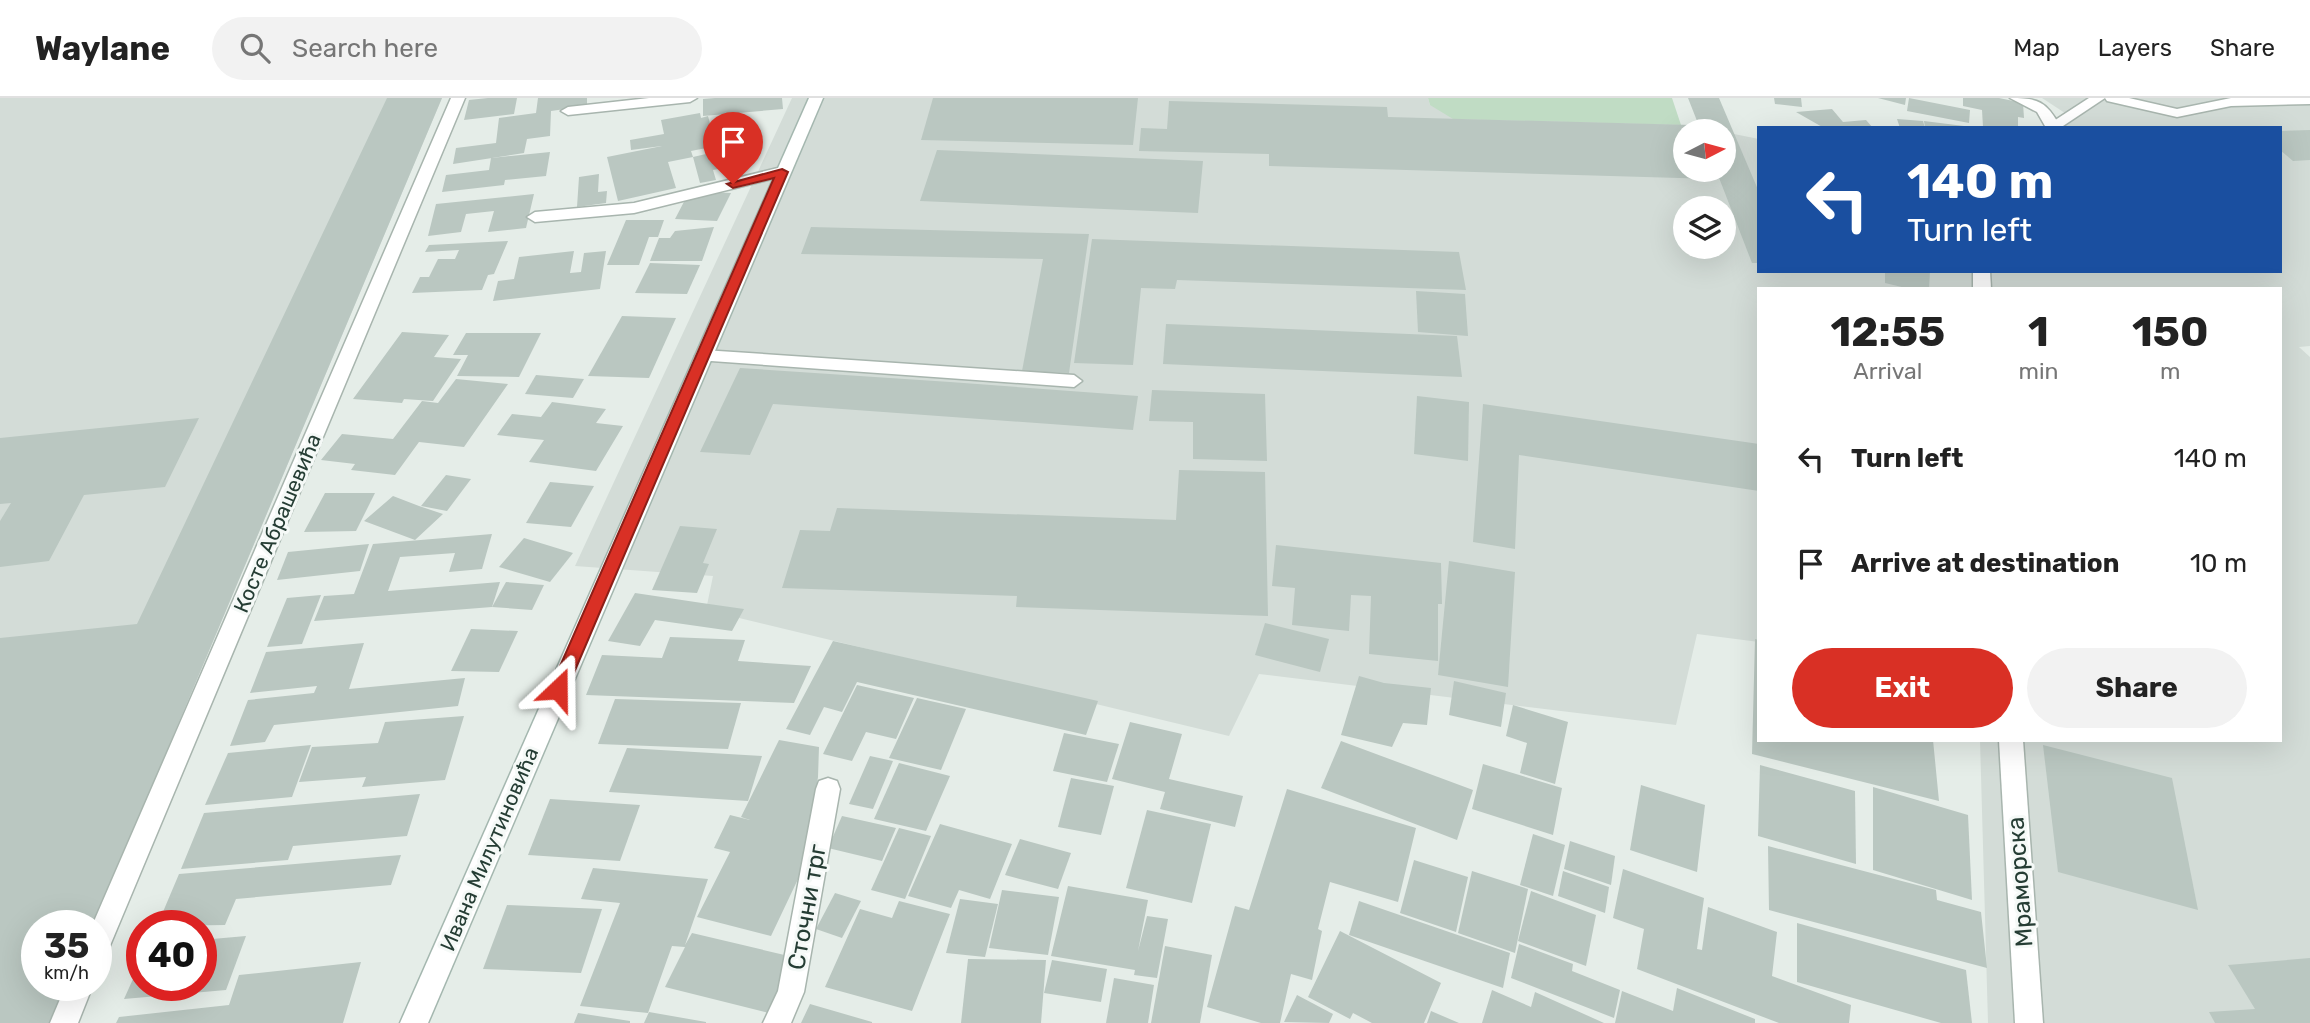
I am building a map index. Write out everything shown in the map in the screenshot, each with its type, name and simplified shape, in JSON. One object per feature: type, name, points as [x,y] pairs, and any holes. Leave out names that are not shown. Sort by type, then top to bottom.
[{"type":"street","name":"Косте Абрашевића","points":[[112,910],[458,98]]},
{"type":"street","points":[[568,111],[690,98]]},
{"type":"street","name":"Ивана Милутиновића","points":[[414,1023],[816,98]]},
{"type":"street","points":[[2017,98],[2043,109],[2052,126]]},
{"type":"street","points":[[535,217],[634,208],[782,172]]},
{"type":"street","name":"Мраморска","points":[[2011,742],[2029,1023]]},
{"type":"street","name":"Сточни трг","points":[[777,1023],[791,992],[828,789]]},
{"type":"street","points":[[64,1023],[73,1001]]},
{"type":"lane","points":[[2054,126],[2098,98]]},
{"type":"lane","points":[[2112,98],[2177,113],[2231,102],[2310,100]]},
{"type":"lane","points":[[703,356],[1074,381]]},
{"type":"shaded area","points":[[0,98],[442,98],[100,910],[21,910],[21,968],[0,1023]]},
{"type":"shaded area","points":[[792,98],[1428,98],[1430,105],[1673,124],[1673,182],[1736,182],[1736,134],[1757,139],[1757,273],[2282,273],[2282,126],[2062,126],[2068,115],[2042,98],[2310,98],[2310,346],[2299,347],[2310,357],[2310,1023],[1988,1023],[1980,742],[2282,742],[2282,287],[1757,287],[1757,642],[1697,634],[1676,725],[1259,674],[1229,736],[706,610],[713,576],[575,566]]},
{"type":"green space","points":[[1428,98],[1672,98],[1679,119],[1673,119],[1673,125],[1453,119],[1430,105]]},
{"type":"building","points":[[387,98],[442,98],[100,910],[21,910],[21,1001],[61,1001],[52,1023],[0,1023],[0,638],[137,624]]},
{"type":"building","points":[[517,98],[514,114],[464,120],[469,100]]},
{"type":"building","points":[[538,98],[587,98],[587,106],[551,111],[550,136],[527,139],[524,153],[453,164],[456,148],[496,143],[499,118],[536,113]]},
{"type":"building","points":[[782,98],[783,109],[703,116],[703,99]]},
{"type":"building","points":[[933,98],[1138,98],[1133,145],[921,140]]},
{"type":"building","points":[[1688,98],[1719,98],[1728,119],[1696,119]]},
{"type":"building","points":[[1774,98],[1801,98],[1802,107],[1775,104]]},
{"type":"building","points":[[1878,98],[1906,98],[1905,105]]},
{"type":"building","points":[[1909,98],[1970,110],[1969,123],[1907,111]]},
{"type":"building","points":[[1963,98],[1999,98],[2023,103],[2024,118],[2018,117],[2018,126],[1983,126],[1982,110],[1963,106]]},
{"type":"building","points":[[1169,101],[1387,107],[1388,117],[1673,124],[1673,178],[1269,166],[1269,154],[1139,151],[1141,128],[1167,129]]},
{"type":"building","points":[[1832,109],[1843,122],[1866,120],[1871,126],[1820,126],[1796,112]]},
{"type":"building","points":[[700,113],[701,118],[708,116],[713,135],[738,130],[742,141],[691,151],[693,157],[668,162],[676,188],[618,201],[607,157],[662,146],[631,150],[630,140],[664,134],[661,120]]},
{"type":"building","points":[[1897,119],[1923,121],[1924,126],[1899,126]]},
{"type":"building","points":[[1924,121],[1964,126],[1925,126]]},
{"type":"building","points":[[2310,130],[2310,160],[2293,161],[2282,152],[2282,131]]},
{"type":"building","points":[[1736,138],[1757,187],[1757,263],[1752,263],[1736,222],[1736,196],[1726,196],[1721,182],[1736,182]]},
{"type":"building","points":[[937,150],[1203,161],[1198,213],[920,201]]},
{"type":"building","points":[[719,151],[724,168],[713,170],[716,180],[700,183],[693,157]]},
{"type":"building","points":[[550,152],[546,176],[505,180],[504,185],[442,192],[446,175],[489,170],[491,158]]},
{"type":"building","points":[[599,174],[598,192],[607,191],[606,203],[577,207],[579,177]]},
{"type":"building","points":[[705,192],[731,193],[717,221],[675,219],[687,196],[702,197]]},
{"type":"building","points":[[534,194],[526,228],[488,232],[494,211],[466,214],[461,232],[428,236],[436,204]]},
{"type":"building","points":[[626,220],[664,220],[658,237],[649,237],[639,265],[607,265]]},
{"type":"building","points":[[714,227],[702,261],[650,261],[659,238],[670,238],[675,231]]},
{"type":"building","points":[[811,227],[1089,234],[1069,373],[1022,371],[1043,259],[801,254]]},
{"type":"building","points":[[1092,239],[1459,252],[1466,290],[1177,280],[1175,289],[1141,288],[1133,365],[1074,363]]},
{"type":"building","points":[[508,241],[494,274],[488,275],[482,290],[412,293],[420,277],[429,277],[438,259],[455,259],[459,250],[425,252],[429,245]]},
{"type":"building","points":[[574,251],[570,273],[581,272],[584,253],[606,251],[600,289],[493,301],[498,281],[514,279],[519,257]]},
{"type":"building","points":[[650,263],[700,265],[687,294],[635,293]]},
{"type":"building","points":[[1885,273],[1930,273],[1929,287],[1902,287],[1885,283]]},
{"type":"building","points":[[1416,291],[1465,294],[1468,336],[1418,332]]},
{"type":"building","points":[[622,316],[676,318],[649,378],[588,376]]},
{"type":"building","points":[[1166,324],[1457,336],[1462,377],[1163,364]]},
{"type":"building","points":[[402,332],[449,335],[434,357],[461,359],[433,401],[404,399],[402,403],[353,399]]},
{"type":"building","points":[[466,333],[541,333],[519,377],[457,376],[468,355],[453,355]]},
{"type":"building","points":[[740,368],[1138,396],[1133,430],[773,404],[750,455],[700,452]]},
{"type":"building","points":[[536,375],[584,379],[573,398],[525,394]]},
{"type":"building","points":[[456,379],[508,384],[464,447],[419,442],[395,475],[351,470],[355,464],[321,460],[342,434],[393,439],[422,401],[438,403]]},
{"type":"building","points":[[1152,390],[1265,394],[1267,461],[1193,459],[1193,422],[1149,421]]},
{"type":"building","points":[[1417,396],[1469,402],[1468,461],[1414,454]]},
{"type":"building","points":[[552,402],[606,409],[596,423],[623,426],[596,471],[529,462],[544,440],[497,435],[512,414],[541,417]]},
{"type":"building","points":[[1483,404],[1757,444],[1757,491],[1519,455],[1515,549],[1473,542]]},
{"type":"building","points":[[199,418],[165,487],[84,495],[49,561],[0,567],[0,521],[11,503],[0,504],[0,438]]},
{"type":"building","points":[[1179,470],[1265,472],[1268,616],[1016,607],[1017,596],[782,588],[800,530],[830,531],[837,508],[1176,520]]},
{"type":"building","points":[[446,475],[471,479],[447,511],[421,506]]},
{"type":"building","points":[[550,482],[594,486],[571,527],[526,523]]},
{"type":"building","points":[[325,493],[375,493],[356,531],[304,532]]},
{"type":"building","points":[[393,496],[443,514],[415,540],[364,521]]},
{"type":"building","points":[[680,526],[717,529],[703,563],[709,564],[697,593],[652,590]]},
{"type":"building","points":[[492,534],[482,569],[449,572],[455,553],[400,557],[388,591],[500,582],[492,607],[314,621],[324,596],[354,594],[373,544]]},
{"type":"building","points":[[524,538],[573,553],[550,582],[499,567]]},
{"type":"building","points":[[369,544],[360,571],[277,580],[288,552]]},
{"type":"building","points":[[1276,545],[1441,563],[1442,604],[1438,604],[1438,661],[1369,654],[1371,596],[1351,595],[1349,631],[1292,625],[1295,588],[1272,586]]},
{"type":"building","points":[[1449,561],[1515,572],[1508,687],[1438,675]]},
{"type":"building","points":[[506,582],[544,585],[532,610],[492,607]]},
{"type":"building","points":[[635,593],[744,609],[732,631],[655,620],[640,646],[608,641]]},
{"type":"building","points":[[321,595],[302,644],[267,647],[287,598]]},
{"type":"building","points":[[1265,623],[1329,639],[1320,672],[1255,655]]},
{"type":"building","points":[[471,629],[518,631],[499,672],[451,671]]},
{"type":"building","points":[[670,637],[745,640],[738,661],[811,666],[794,703],[586,695],[602,655],[662,658]]},
{"type":"building","points":[[1755,639],[1757,742],[1933,742],[1939,801],[1752,754]]},
{"type":"building","points":[[833,641],[1098,701],[1086,735],[857,682],[842,712],[824,707],[810,735],[786,729]]},
{"type":"building","points":[[364,643],[349,689],[465,678],[458,706],[274,725],[265,742],[230,746],[248,700],[314,693],[317,686],[250,693],[266,652]]},
{"type":"building","points":[[1359,676],[1384,683],[1431,688],[1427,725],[1403,723],[1392,747],[1341,735]]},
{"type":"building","points":[[1454,681],[1506,693],[1501,727],[1449,715]]},
{"type":"building","points":[[857,685],[914,698],[896,739],[866,732],[852,761],[823,754]]},
{"type":"building","points":[[917,698],[966,709],[941,770],[889,758]]},
{"type":"building","points":[[615,699],[741,703],[728,749],[598,744]]},
{"type":"building","points":[[1513,705],[1568,722],[1555,784],[1520,773],[1527,743],[1506,736]]},
{"type":"building","points":[[464,716],[445,780],[362,787],[366,777],[299,782],[312,747],[378,743],[385,722]]},
{"type":"building","points":[[1130,722],[1182,734],[1169,779],[1243,796],[1235,827],[1160,809],[1165,792],[1112,779]]},
{"type":"building","points":[[1064,733],[1119,744],[1107,782],[1053,771]]},
{"type":"building","points":[[779,740],[819,747],[810,835],[818,837],[771,936],[697,917],[730,852],[714,848],[730,815],[750,820],[741,817]]},
{"type":"building","points":[[1341,741],[1473,790],[1457,840],[1321,788]]},
{"type":"building","points":[[311,745],[292,797],[205,805],[228,753]]},
{"type":"building","points":[[2043,745],[2172,778],[2198,910],[2058,872]]},
{"type":"building","points":[[627,748],[762,756],[748,801],[609,792]]},
{"type":"building","points":[[870,756],[893,761],[873,809],[849,804]]},
{"type":"building","points":[[899,763],[950,776],[926,831],[874,819]]},
{"type":"building","points":[[1483,764],[1562,788],[1553,835],[1472,809]]},
{"type":"building","points":[[1760,765],[1855,791],[1856,864],[1758,836]]},
{"type":"building","points":[[1071,778],[1114,786],[1101,835],[1058,827]]},
{"type":"building","points":[[1641,785],[1705,805],[1697,872],[1630,850]]},
{"type":"building","points":[[1873,787],[1968,815],[1972,900],[1873,870]]},
{"type":"building","points":[[1287,789],[1416,828],[1398,902],[1330,882],[1318,929],[1322,931],[1312,980],[1291,974],[1280,1023],[1261,1023],[1207,1007],[1235,906],[1249,910]]},
{"type":"building","points":[[420,794],[407,836],[293,846],[288,860],[181,869],[204,813]]},
{"type":"building","points":[[550,799],[640,805],[620,861],[528,855]]},
{"type":"building","points":[[1147,810],[1211,824],[1192,903],[1126,888]]},
{"type":"building","points":[[842,816],[896,828],[882,861],[828,848]]},
{"type":"building","points":[[940,824],[1012,844],[990,899],[959,890],[951,908],[908,896]]},
{"type":"building","points":[[899,828],[931,836],[905,899],[871,890]]},
{"type":"building","points":[[1533,834],[1565,845],[1553,896],[1520,885]]},
{"type":"building","points":[[1020,839],[1071,853],[1058,889],[1005,875]]},
{"type":"building","points":[[1570,841],[1615,856],[1611,885],[1564,869]]},
{"type":"building","points":[[1768,846],[1936,890],[1937,900],[1981,912],[1987,968],[1769,910]]},
{"type":"building","points":[[401,855],[391,885],[236,899],[225,925],[217,925],[217,910],[164,910],[179,874]]},
{"type":"building","points":[[1414,860],[1468,877],[1456,932],[1400,913]]},
{"type":"building","points":[[593,868],[708,879],[685,945],[692,933],[793,957],[769,1013],[665,987],[685,947],[672,946],[648,1013],[580,1006],[620,903],[581,899]]},
{"type":"building","points":[[1623,869],[1704,898],[1697,949],[1702,950],[1708,907],[1777,932],[1772,976],[1851,1005],[1849,1023],[1779,1023],[1637,969],[1644,929],[1613,918]]},
{"type":"building","points":[[1472,871],[1528,889],[1515,953],[1458,933]]},
{"type":"building","points":[[1563,871],[1609,887],[1605,913],[1558,896]]},
{"type":"building","points":[[1068,886],[1148,900],[1138,951],[1147,916],[1168,919],[1157,978],[1134,975],[1135,970],[1051,956]]},
{"type":"building","points":[[1002,890],[1059,897],[1048,955],[989,948]]},
{"type":"building","points":[[1531,891],[1596,915],[1586,966],[1518,941]]},
{"type":"building","points":[[835,893],[861,901],[842,938],[816,929]]},
{"type":"building","points":[[960,899],[998,904],[985,957],[946,953]]},
{"type":"building","points":[[899,901],[950,914],[912,1011],[825,987],[860,909],[892,918]]},
{"type":"building","points":[[1359,901],[1510,953],[1503,988],[1349,935]]},
{"type":"building","points":[[507,905],[602,909],[581,973],[483,969]]},
{"type":"building","points":[[1797,923],[1966,970],[1972,1023],[1941,1023],[1797,982]]},
{"type":"building","points":[[1340,931],[1441,983],[1424,1023],[1372,1023],[1353,1013],[1350,1019],[1308,997]]},
{"type":"building","points":[[246,936],[226,990],[217,991],[217,939]]},
{"type":"building","points":[[1519,944],[1573,964],[1572,971],[1620,990],[1614,1018],[1511,978]]},
{"type":"building","points":[[1165,946],[1212,955],[1200,1023],[1151,1023]]},
{"type":"building","points":[[2310,958],[2310,1023],[2215,1023],[2209,1012],[2255,1009],[2228,965]]},
{"type":"building","points":[[968,959],[1046,960],[1041,1023],[961,1023]]},
{"type":"building","points":[[1052,960],[1107,969],[1101,1002],[1044,993]]},
{"type":"building","points":[[361,962],[343,1023],[116,1023],[119,1017],[229,1005],[239,975]]},
{"type":"building","points":[[1114,978],[1154,985],[1148,1023],[1106,1023]]},
{"type":"building","points":[[1677,988],[1755,1019],[1755,1023],[1615,1023],[1622,991],[1673,1011]]},
{"type":"building","points":[[1492,990],[1531,1007],[1535,992],[1604,1023],[1482,1023]]},
{"type":"building","points":[[1297,995],[1333,1014],[1329,1023],[1284,1022]]},
{"type":"building","points":[[810,1004],[872,1022],[872,1023],[801,1023]]},
{"type":"building","points":[[1431,1011],[1459,1023],[1427,1023]]},
{"type":"building","points":[[649,1012],[706,1022],[706,1023],[644,1023]]},
{"type":"building","points":[[578,1013],[630,1021],[630,1023],[574,1023]]},
{"type":"route","points":[[558,689],[782,172],[733,184]]}]
